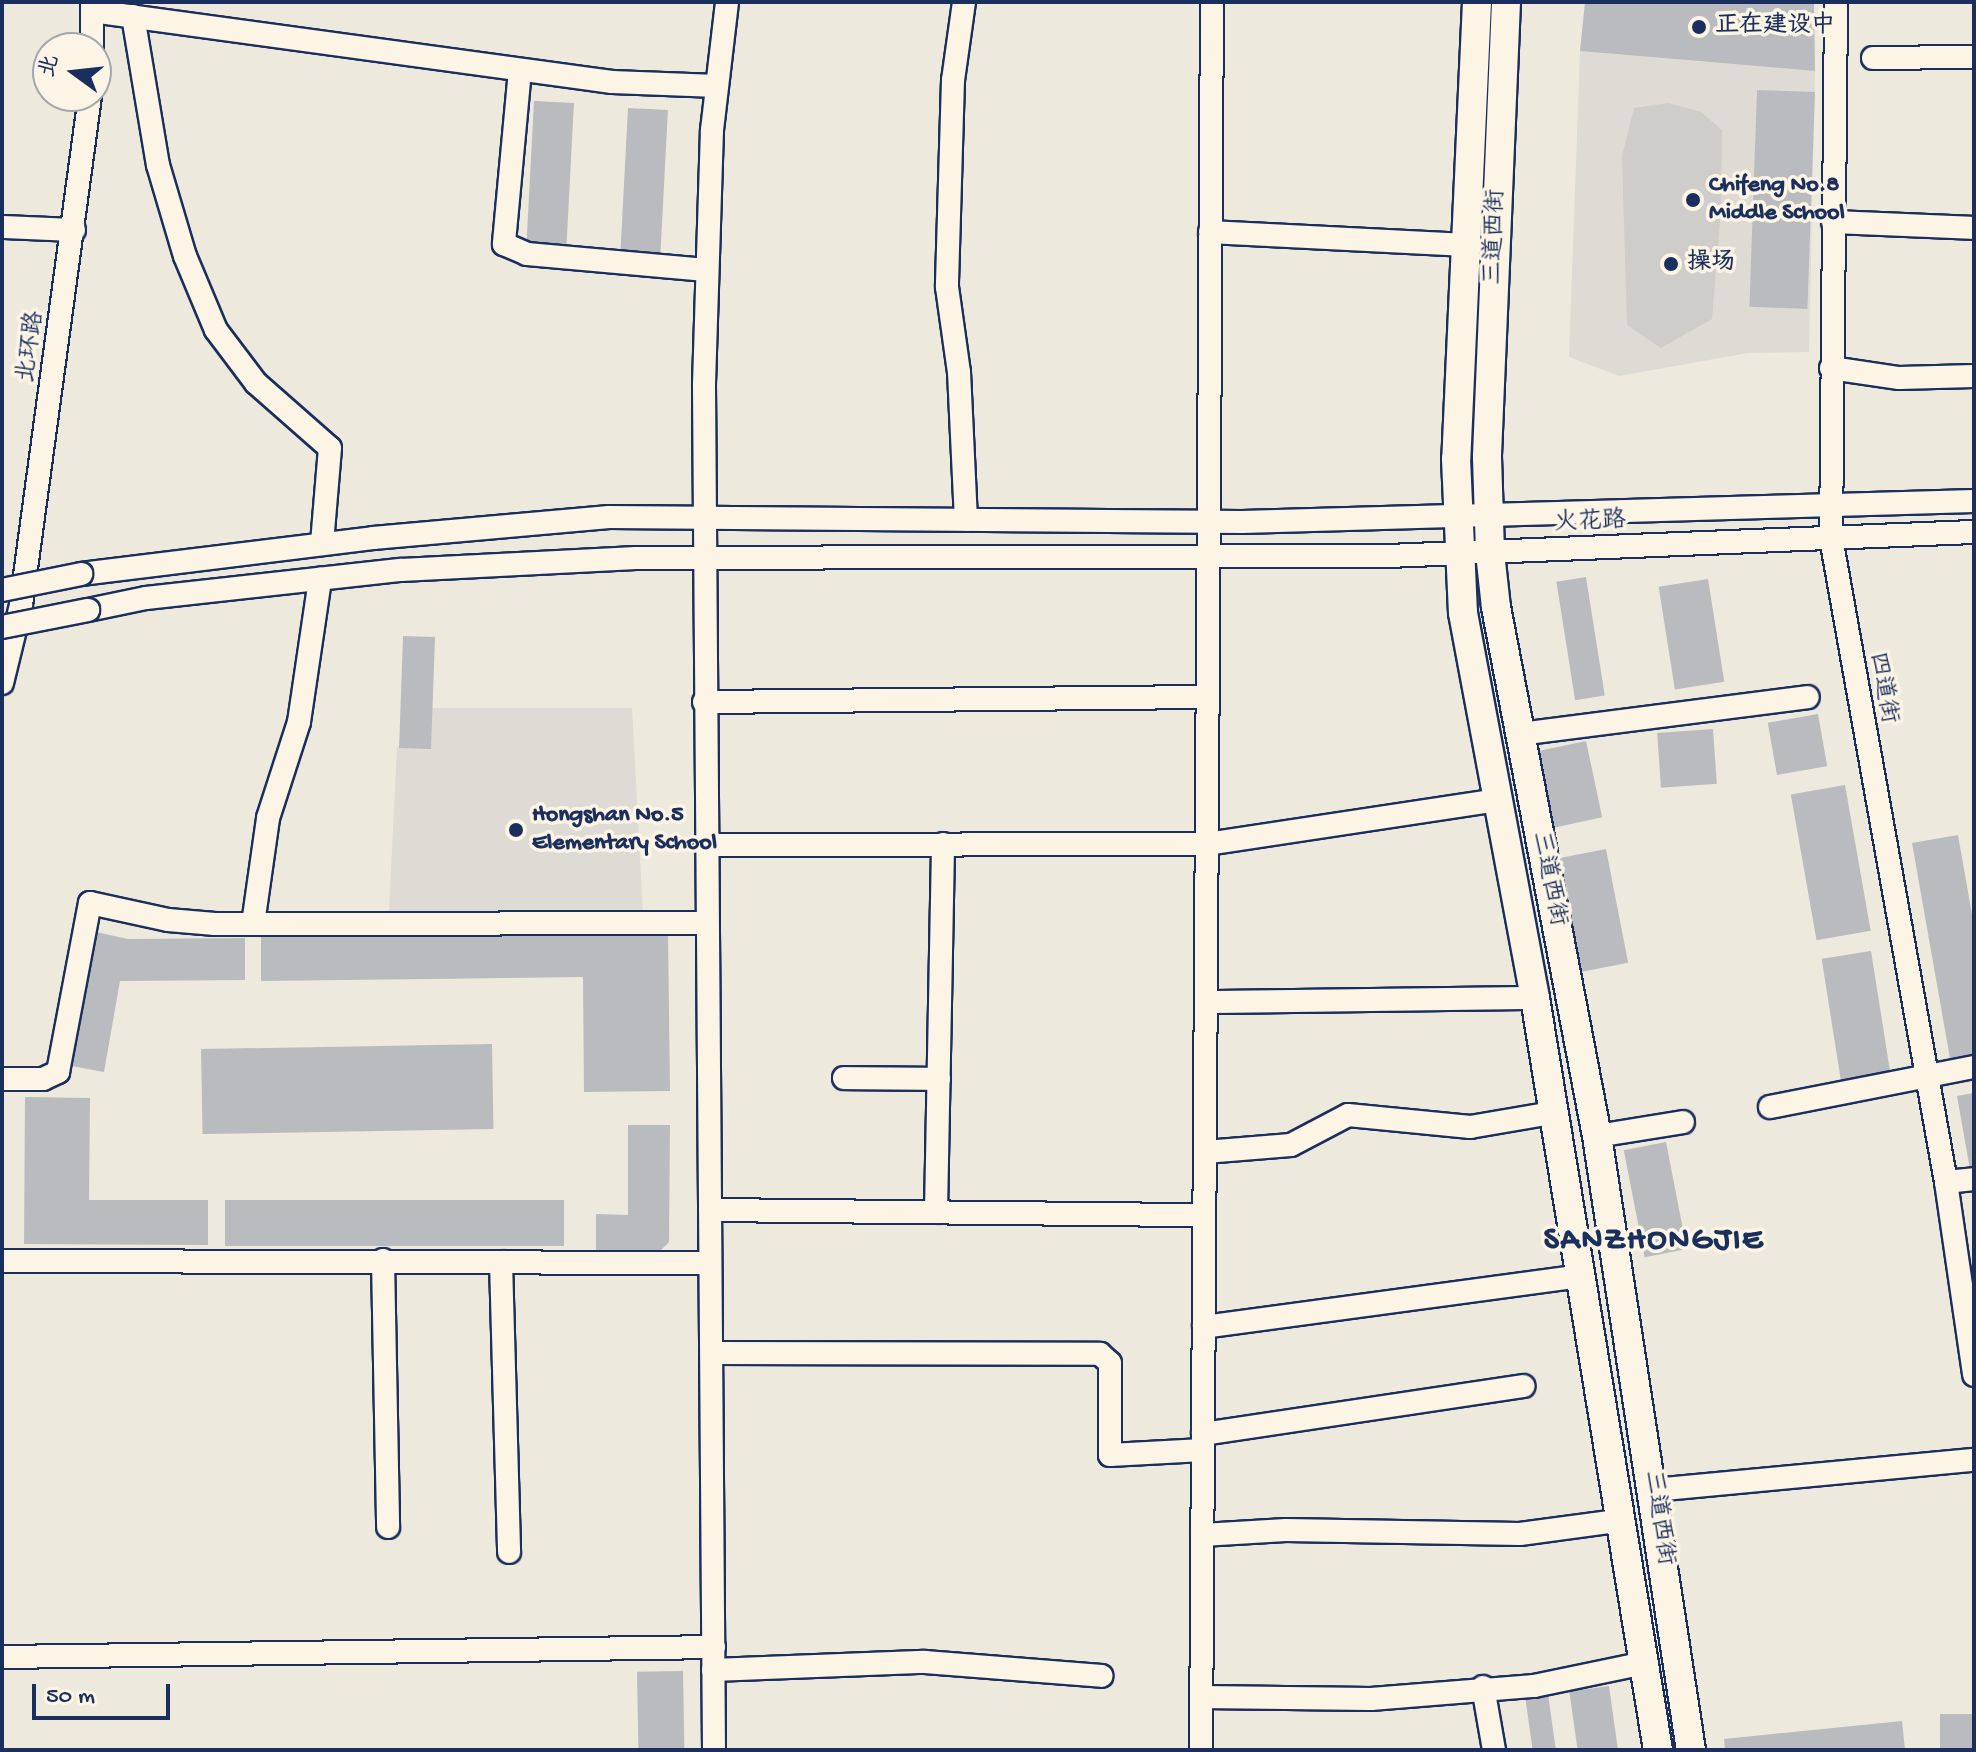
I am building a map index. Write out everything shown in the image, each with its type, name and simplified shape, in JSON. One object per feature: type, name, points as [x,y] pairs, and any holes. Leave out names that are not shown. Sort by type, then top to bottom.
[{"type":"main road","points":[[1477,2],[1455,518],[1457,554],[1623,1520],[1658,1750]]},
{"type":"main road","name":"三道西街","points":[[1506,2],[1487,517],[1490,553],[1520,734],[1597,1136],[1654,1490],[1691,1750]]},
{"type":"street","points":[[714,1750],[703,557],[706,270],[717,86],[727,2]]},
{"type":"street","points":[[964,2],[953,80],[947,287],[959,372],[966,520]]},
{"type":"street","points":[[1201,1750],[1212,2]]},
{"type":"street","name":"四道街","points":[[1836,2],[1831,538],[1924,1078],[1968,1283],[1974,1375]]},
{"type":"street","points":[[92,32],[92,6],[133,16],[612,82],[717,86]]},
{"type":"street","points":[[133,16],[158,165],[185,256],[216,330],[256,383],[330,448],[322,543]]},
{"type":"street","points":[[1873,58],[1974,57]]},
{"type":"street","points":[[520,70],[504,244],[527,254],[706,270]]},
{"type":"street","name":"北环路","points":[[2,683],[21,605],[88,112]]},
{"type":"street","points":[[1833,222],[1974,228]]},
{"type":"street","points":[[2,227],[74,230]]},
{"type":"street","points":[[1210,232],[1466,245]]},
{"type":"street","points":[[1831,368],[1899,378],[1974,376]]},
{"type":"street","points":[[2,590],[81,574],[322,543],[609,517],[1208,522],[1455,518],[1974,501]]},
{"type":"street","name":"火花路","points":[[2,627],[146,598],[417,569],[703,557],[1208,558],[1457,554],[1974,532]]},
{"type":"street","points":[[253,924],[268,818],[299,722],[320,579]]},
{"type":"street","points":[[704,702],[1208,697]]},
{"type":"street","points":[[1520,734],[1808,697]]},
{"type":"street","points":[[705,845],[1207,844],[1498,800]]},
{"type":"street","points":[[936,1212],[943,844]]},
{"type":"street","points":[[2,1079],[43,1079],[58,1072],[90,903],[168,920],[253,924],[706,923]]},
{"type":"street","points":[[1207,1002],[1535,998]]},
{"type":"street","points":[[1770,1107],[1974,1067]]},
{"type":"street","points":[[844,1078],[939,1079]]},
{"type":"street","points":[[1205,1152],[1291,1145],[1348,1115],[1470,1127],[1552,1113]]},
{"type":"street","points":[[1597,1136],[1683,1122]]},
{"type":"street","points":[[1946,1182],[1974,1179]]},
{"type":"street","points":[[710,1210],[1204,1215]]},
{"type":"street","points":[[383,1260],[388,1527]]},
{"type":"street","points":[[2,1261],[710,1263]]},
{"type":"street","points":[[501,1262],[509,1552]]},
{"type":"street","points":[[1204,1327],[1581,1276]]},
{"type":"street","points":[[712,1353],[1100,1354],[1110,1363],[1110,1455],[1203,1442],[1523,1386]]},
{"type":"street","points":[[1654,1490],[1974,1460]]},
{"type":"street","points":[[1202,1535],[1286,1530],[1520,1534],[1623,1520]]},
{"type":"street","points":[[2,1657],[714,1658],[925,1662],[1101,1676]]},
{"type":"street","points":[[1201,1697],[1371,1699],[1483,1687],[1534,1686],[1645,1663]]},
{"type":"street","points":[[1483,1687],[1494,1750]]},
{"type":"shaded area","name":"Chifeng No.8 Middle School","points":[[1580,51],[1815,71],[1809,352],[1748,353],[1619,376],[1569,357]]},
{"type":"shaded area","name":"操场","points":[[1668,103],[1701,112],[1722,130],[1721,209],[1712,319],[1661,348],[1627,325],[1622,156],[1634,108]]},
{"type":"shaded area","name":"Hongshan No.5 Elementary School","points":[[431,708],[632,708],[643,914],[389,912],[397,748]]},
{"type":"building","name":"正在建设中","points":[[1585,2],[1814,2],[1815,71],[1580,51]]},
{"type":"building","points":[[1757,90],[1815,92],[1807,309],[1749,307]]},
{"type":"building","points":[[534,101],[574,103],[566,247],[526,245]]},
{"type":"building","points":[[628,108],[668,110],[660,254],[620,252]]},
{"type":"building","points":[[1586,577],[1605,696],[1575,700],[1556,582]]},
{"type":"building","points":[[1708,579],[1724,682],[1675,690],[1659,587]]},
{"type":"building","points":[[403,636],[435,637],[431,749],[399,748]]},
{"type":"building","points":[[1818,714],[1827,766],[1777,775],[1768,723]]},
{"type":"building","points":[[1713,729],[1717,784],[1661,788],[1657,733]]},
{"type":"building","points":[[1586,741],[1602,817],[1552,828],[1536,752]]},
{"type":"building","points":[[1845,785],[1871,931],[1817,940],[1791,795]]},
{"type":"building","points":[[1958,835],[1974,926],[1974,1060],[1951,1064],[1912,843]]},
{"type":"building","points":[[1606,849],[1628,963],[1582,972],[1560,858]]},
{"type":"building","points":[[96,932],[128,939],[245,938],[245,980],[120,981],[104,1072],[72,1066]]},
{"type":"building","points":[[668,932],[670,1091],[584,1092],[583,977],[261,981],[261,936]]},
{"type":"building","points":[[1871,951],[1891,1076],[1841,1084],[1822,959]]},
{"type":"building","points":[[492,1044],[493,1129],[203,1134],[201,1049]]},
{"type":"building","points":[[1974,1093],[1974,1175],[1971,1175],[1957,1096]]},
{"type":"building","points":[[25,1097],[90,1098],[89,1200],[208,1200],[208,1245],[24,1244]]},
{"type":"building","points":[[628,1125],[670,1125],[669,1242],[661,1250],[596,1251],[596,1214],[628,1215]]},
{"type":"building","points":[[1666,1142],[1687,1249],[1645,1257],[1624,1150]]},
{"type":"building","points":[[225,1200],[564,1200],[564,1246],[225,1246]]},
{"type":"building","points":[[683,1671],[684,1750],[638,1750],[637,1672]]},
{"type":"building","points":[[1609,1686],[1618,1750],[1578,1750],[1569,1692]]},
{"type":"building","points":[[1548,1694],[1556,1750],[1533,1750],[1525,1697]]},
{"type":"building","points":[[1940,1714],[1973,1714],[1973,1750],[1940,1750]]},
{"type":"building","points":[[1902,1721],[1905,1750],[1725,1750],[1724,1739]]},
{"type":"place","name":"正在建设中","points":[[1699,27]]},
{"type":"place","name":"Chifeng No.8 Middle School","points":[[1693,200]]},
{"type":"place","name":"操场","points":[[1671,264]]},
{"type":"place","name":"Hongshan No.5 Elementary School","points":[[516,830]]},
{"type":"district","name":"SANZHONGJIE","points":[[1654,1241]]}]
